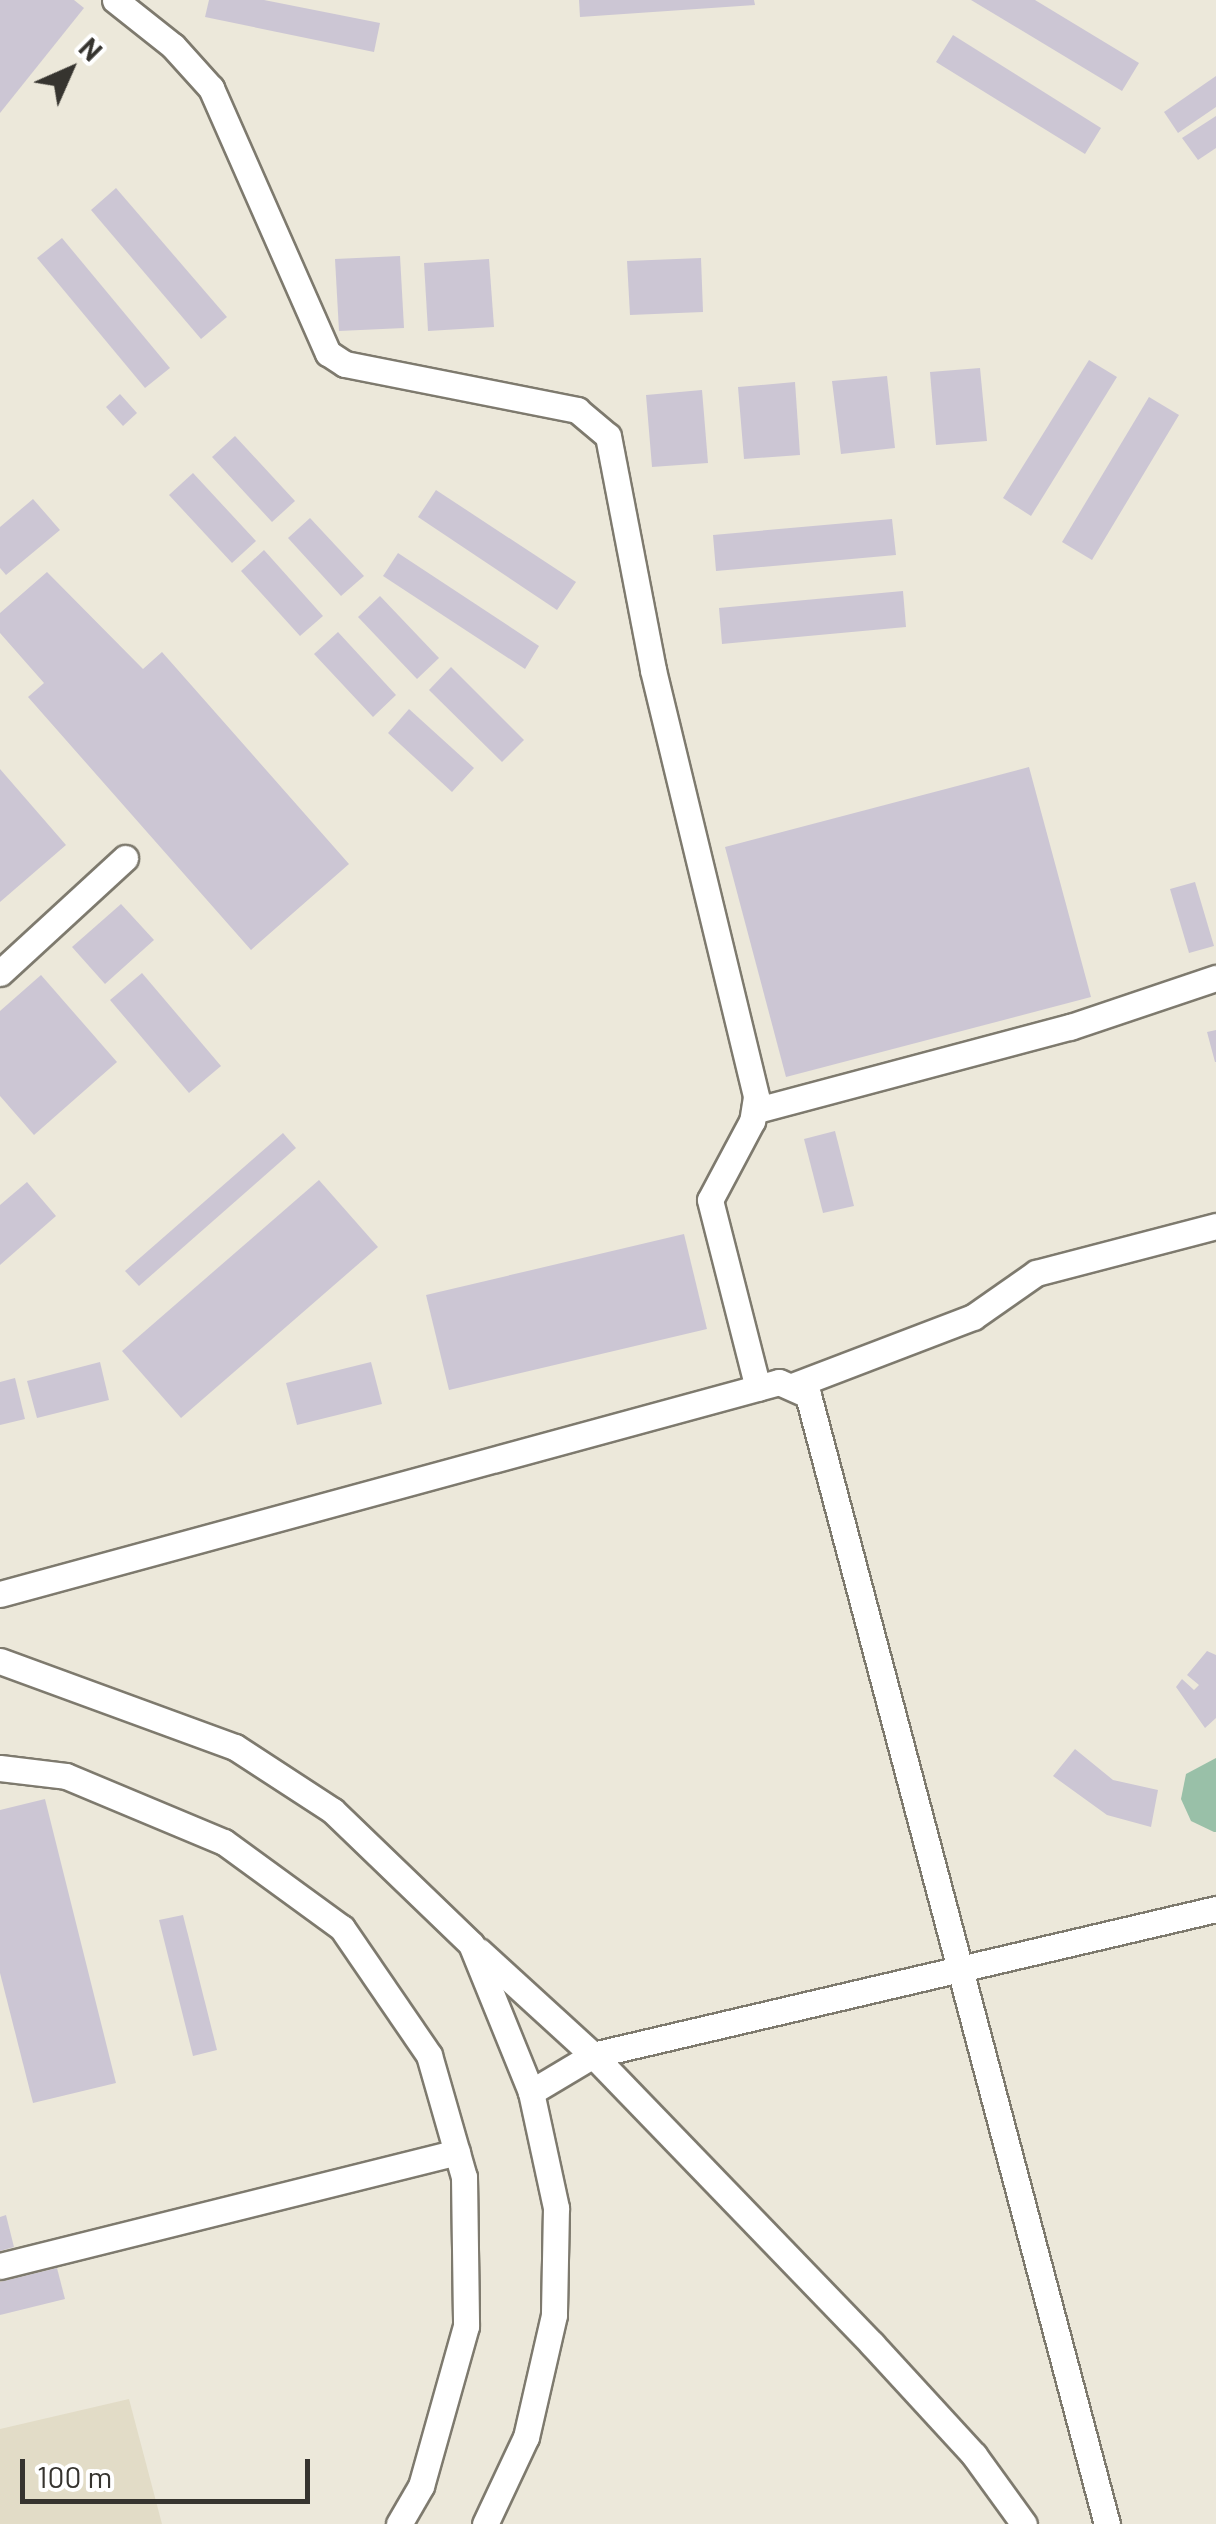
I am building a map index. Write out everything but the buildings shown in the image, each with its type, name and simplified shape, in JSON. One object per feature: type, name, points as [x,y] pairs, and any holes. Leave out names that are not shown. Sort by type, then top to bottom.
[{"type":"street","points":[[115,0],[173,46],[211,88],[328,352],[345,364],[576,410],[608,436],[653,670],[757,1110],[710,1210],[758,1388]]},
{"type":"street","points":[[0,973],[125,858]]},
{"type":"street","points":[[757,1110],[1070,1027],[1216,978]]},
{"type":"street","points":[[0,1594],[758,1388],[795,1386],[973,1317],[1036,1274],[1216,1226]]},
{"type":"street","points":[[795,1386],[816,1409],[1106,2524]]},
{"type":"street","points":[[0,1661],[235,1747],[333,1811],[593,2056],[872,2344],[974,2455],[1024,2524]]},
{"type":"street","points":[[0,1768],[66,1776],[224,1842],[342,1928],[429,2055],[464,2177],[466,2326],[421,2486],[399,2524]]},
{"type":"street","points":[[531,2092],[593,2056],[961,1973],[1216,1909]]},
{"type":"street","points":[[471,1944],[531,2092],[556,2208],[554,2315],[526,2437],[485,2524]]},
{"type":"street","points":[[0,2266],[457,2152]]},
{"type":"shaded area","points":[[129,2399],[162,2524],[0,2524],[0,2429]]},
{"type":"green space","points":[[1216,1758],[1214,1832],[1191,1821],[1181,1799],[1186,1774]]}]
